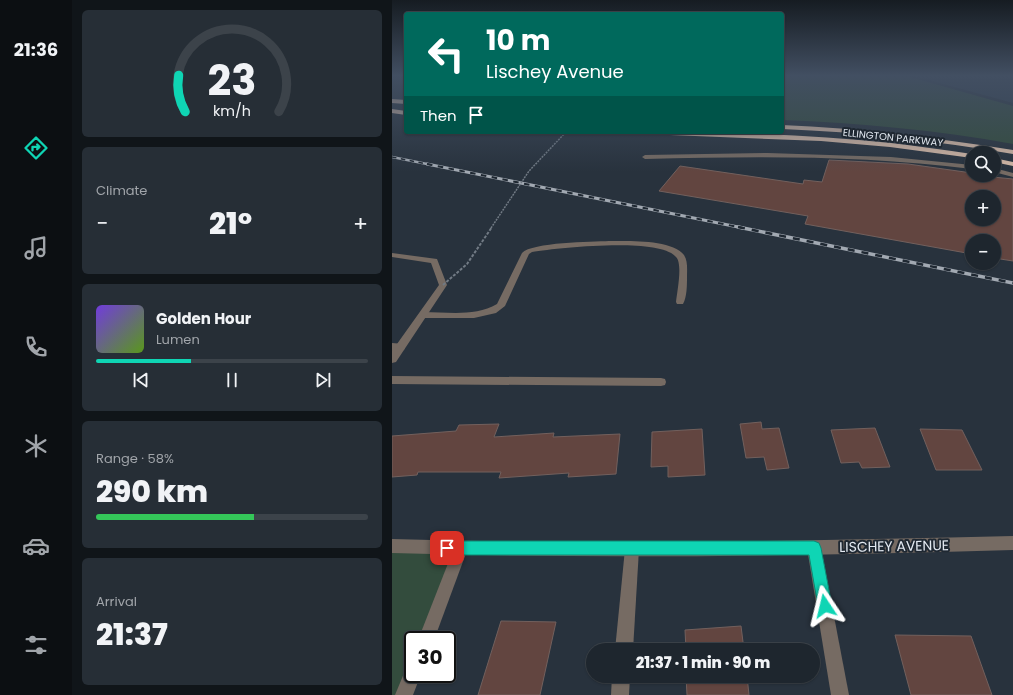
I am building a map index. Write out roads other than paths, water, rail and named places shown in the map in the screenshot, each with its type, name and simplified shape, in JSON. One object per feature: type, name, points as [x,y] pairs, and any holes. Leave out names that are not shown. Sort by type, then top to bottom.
[{"type":"highway","points":[[392,111],[404,113]]},
{"type":"highway","name":"ELLINGTON PARKWAY","points":[[784,127],[879,133],[936,139],[1013,152]]},
{"type":"highway","name":"ELLINGTON PARKWAY","points":[[695,134],[821,139],[890,145],[965,155]]},
{"type":"highway","points":[[1001,161],[1013,164]]},
{"type":"street","points":[[645,157],[818,154],[882,157],[965,166]]},
{"type":"street","points":[[1001,172],[1013,175]]},
{"type":"street","points":[[423,315],[483,315],[494,311],[500,306],[526,253],[530,250],[576,245],[636,244],[661,246],[674,250],[680,255],[683,261],[680,302]]},
{"type":"street","points":[[392,255],[434,261],[443,285],[423,315],[396,347],[392,359]]},
{"type":"street","points":[[392,380],[661,382]]},
{"type":"street","name":"LISCHEY AVENUE","points":[[392,546],[632,549],[814,548],[1013,543]]},
{"type":"street","points":[[429,631],[461,548]]},
{"type":"street","points":[[814,548],[840,695]]},
{"type":"street","points":[[625,643],[632,549]]},
{"type":"street","points":[[404,695],[409,683]]},
{"type":"street","points":[[620,695],[621,683]]},
{"type":"railway","points":[[392,157],[427,164]]},
{"type":"railway","points":[[427,164],[432,165]]},
{"type":"railway","points":[[427,164],[743,228]]},
{"type":"railway","points":[[738,227],[1013,283]]}]
